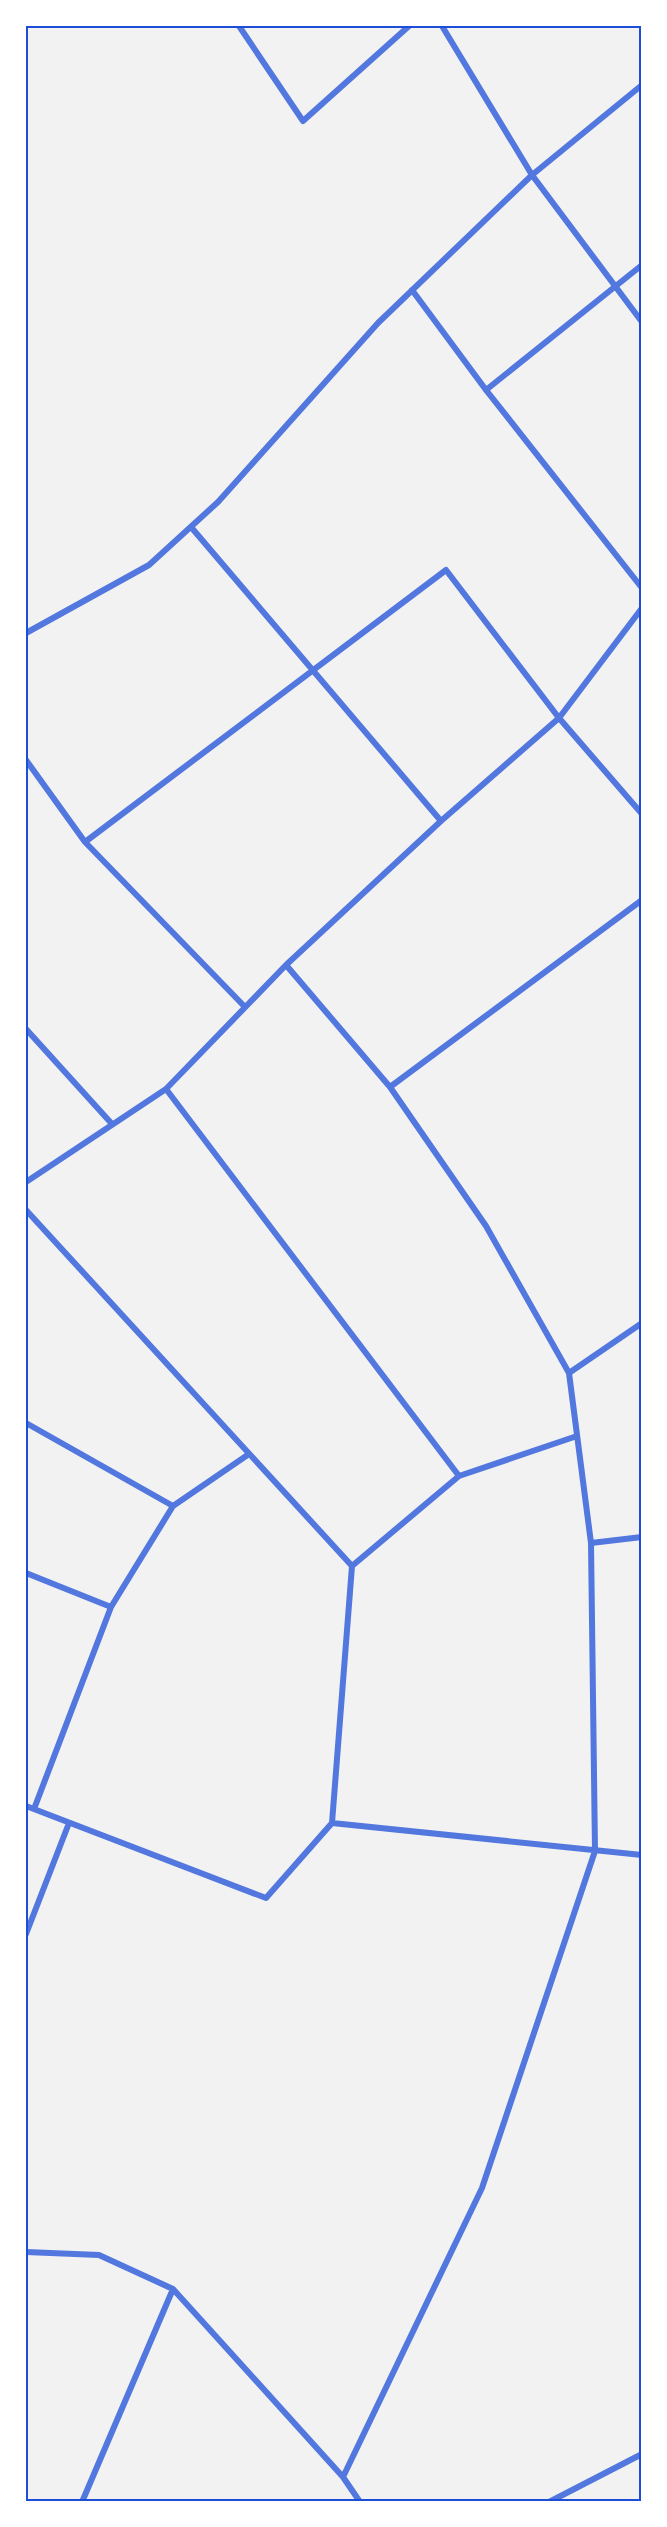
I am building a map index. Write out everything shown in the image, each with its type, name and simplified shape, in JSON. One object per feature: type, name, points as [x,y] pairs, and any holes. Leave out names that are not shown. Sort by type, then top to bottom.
[{"type":"street","points":[[239,26],[303,121],[409,26]]},
{"type":"street","points":[[442,26],[532,175],[642,322]]},
{"type":"street","points":[[26,633],[149,565],[218,502],[378,323],[532,175],[642,85]]},
{"type":"street","points":[[486,390],[642,265]]},
{"type":"street","points":[[412,290],[486,390],[642,588]]},
{"type":"street","points":[[191,527],[441,820]]},
{"type":"street","points":[[85,842],[446,570],[559,718],[642,814]]},
{"type":"street","points":[[26,1182],[166,1089],[286,965],[441,820],[559,718],[642,608]]},
{"type":"street","points":[[26,760],[85,842],[245,1007]]},
{"type":"street","points":[[390,1087],[642,900]]},
{"type":"street","points":[[286,965],[390,1087],[486,1226],[569,1373],[591,1543],[595,1851],[482,2188],[343,2477]]},
{"type":"street","points":[[26,1029],[112,1124]]},
{"type":"street","points":[[166,1089],[459,1476]]},
{"type":"street","points":[[26,1210],[352,1566]]},
{"type":"street","points":[[569,1373],[642,1323]]},
{"type":"street","points":[[26,1423],[173,1506]]},
{"type":"street","points":[[26,1806],[266,1898],[332,1823],[352,1566],[459,1476],[577,1436]]},
{"type":"street","points":[[34,1809],[111,1607],[173,1506],[249,1454]]},
{"type":"street","points":[[591,1543],[642,1537]]},
{"type":"street","points":[[26,1573],[111,1607]]},
{"type":"street","points":[[26,1934],[69,1823]]},
{"type":"street","points":[[332,1823],[642,1855]]},
{"type":"street","points":[[26,2252],[99,2255],[173,2289],[343,2477],[360,2502]]},
{"type":"street","points":[[82,2502],[173,2289]]},
{"type":"street","points":[[549,2502],[642,2454]]}]
